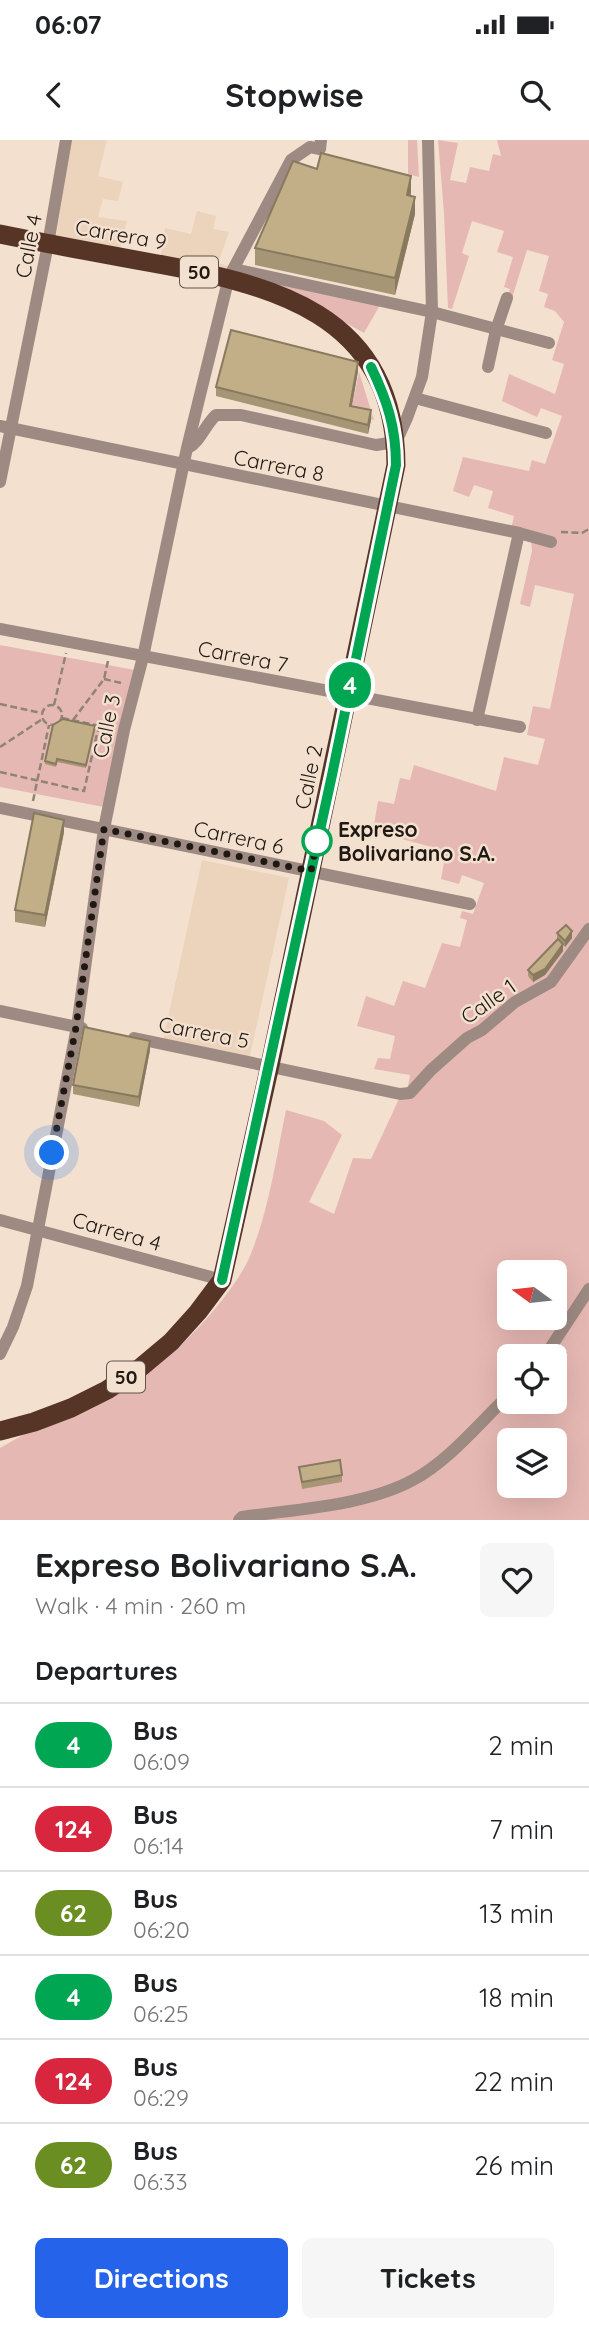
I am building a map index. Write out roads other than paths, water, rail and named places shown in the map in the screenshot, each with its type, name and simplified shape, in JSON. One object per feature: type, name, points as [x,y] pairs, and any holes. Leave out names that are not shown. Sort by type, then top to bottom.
[{"type":"highway","name":"Carrera 9","points":[[0,234],[232,273],[313,310],[340,330],[371,367]]},
{"type":"highway","name":"Calle 2","points":[[222,1280],[396,465],[396,442],[387,400],[371,367]]},
{"type":"highway","name":"50","points":[[0,1431],[71,1408],[107,1390],[171,1342],[222,1280]]},
{"type":"street","name":"Calle 4","points":[[0,482],[6,427],[48,244],[66,140]]},
{"type":"street","name":"Calle 3","points":[[0,1354],[13,1327],[27,1286],[37,1229],[83,1028],[104,829],[187,448],[232,273],[291,160],[310,147],[320,149],[321,140]]},
{"type":"street","points":[[187,448],[195,444],[216,415],[241,415],[376,445],[396,442],[422,377],[432,313],[428,140]]},
{"type":"street","points":[[232,273],[432,313],[550,343]]},
{"type":"street","points":[[488,367],[496,330],[507,298]]},
{"type":"street","points":[[415,398],[546,433]]},
{"type":"street","name":"Carrera 8","points":[[6,427],[183,466],[519,533],[551,542]]},
{"type":"street","points":[[478,720],[519,533]]},
{"type":"street","name":"Carrera 7","points":[[0,629],[520,727]]},
{"type":"street","name":"Carrera 6","points":[[0,808],[471,904]]},
{"type":"street","name":"Calle 1","points":[[400,1094],[415,1091],[431,1070],[467,1038],[482,1030],[515,1002],[551,982],[589,929]]},
{"type":"street","points":[[0,1011],[83,1028]]},
{"type":"street","name":"Carrera 5","points":[[115,1034],[400,1094]]},
{"type":"street","name":"Carrera 4","points":[[0,1220],[222,1280]]},
{"type":"street","points":[[553,1344],[589,1289]]},
{"type":"street","points":[[239,1520],[242,1517],[369,1497],[413,1480],[441,1460],[497,1406]]},
{"type":"place","name":"Expreso Bolivariano S.A.","points":[[317,841]]}]
